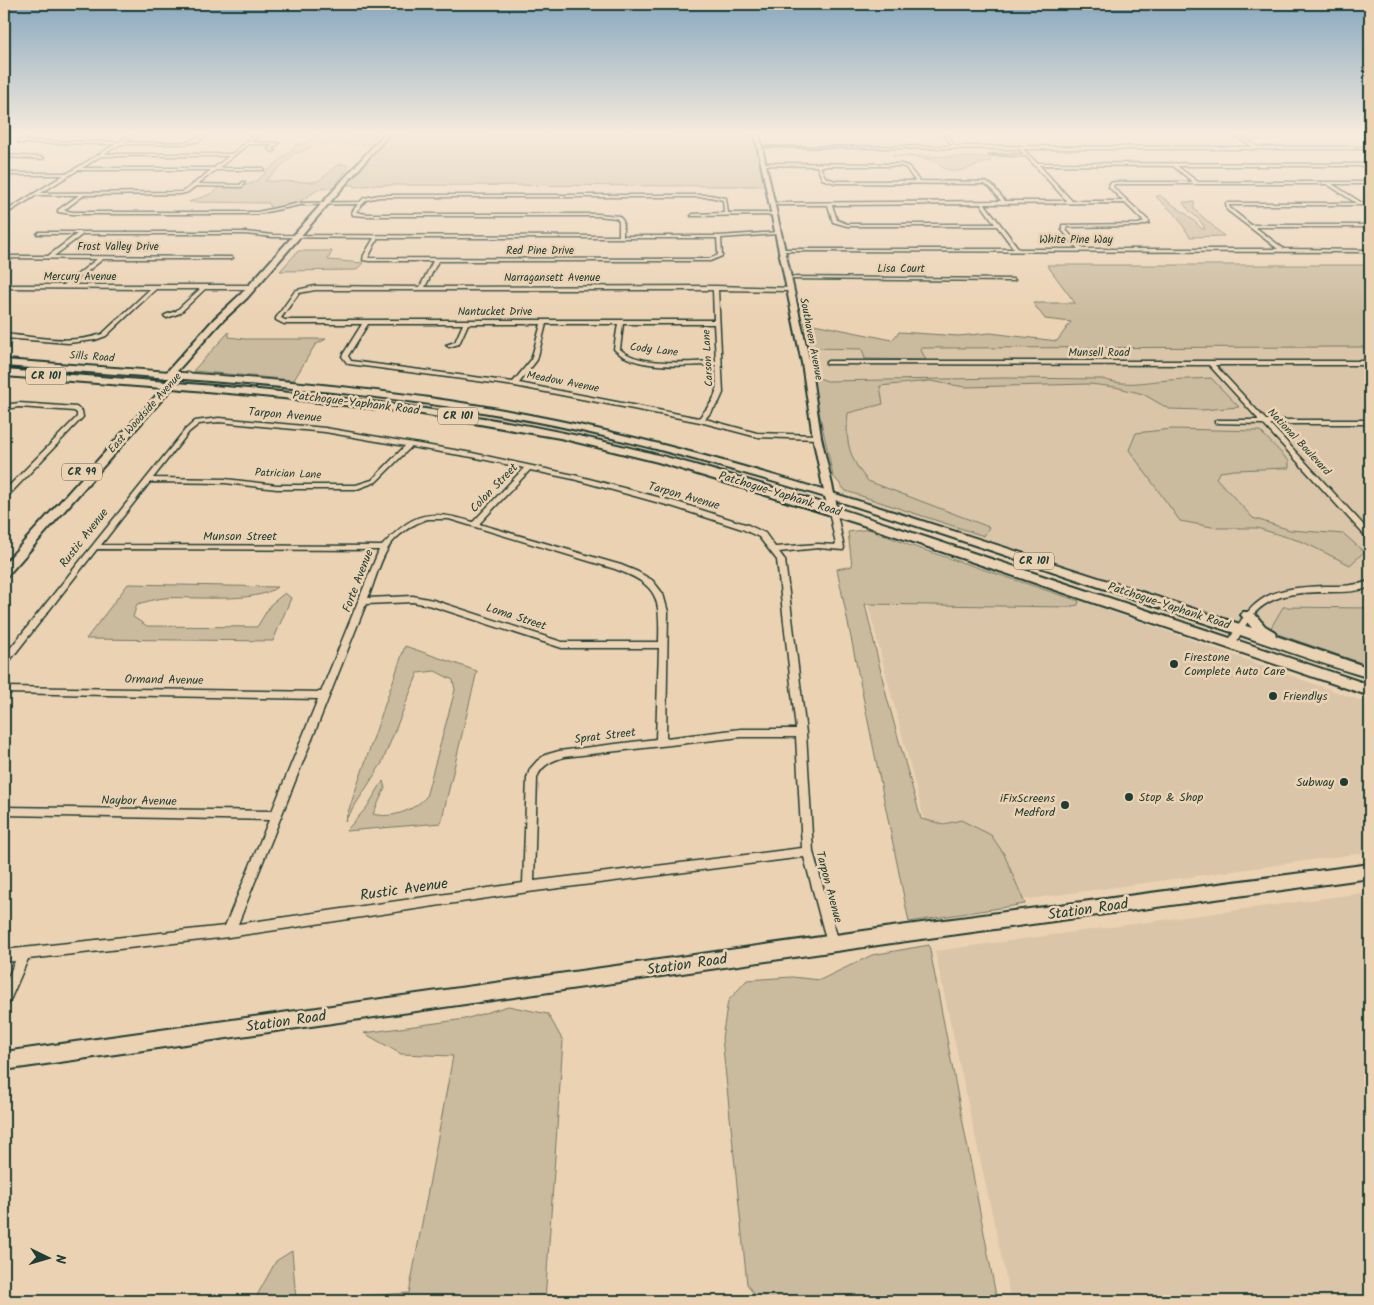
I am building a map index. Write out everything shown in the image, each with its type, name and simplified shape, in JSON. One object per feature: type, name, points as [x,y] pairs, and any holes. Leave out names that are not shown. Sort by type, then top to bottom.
[{"type":"main road","name":"East Woodside Avenue","points":[[4,560],[224,323],[251,287],[333,195]]},
{"type":"main road","name":"Sills Road","points":[[4,363],[169,381]]},
{"type":"main road","name":"Sills Road","points":[[4,373],[169,381]]},
{"type":"main road","name":"East Woodside Avenue","points":[[4,572],[169,381]]},
{"type":"main road","points":[[169,381],[231,384],[264,383]]},
{"type":"main road","name":"Patchogue-Yaphank Road","points":[[169,381],[353,401],[446,414],[527,428],[663,460],[750,484],[833,511],[1370,691]]},
{"type":"main road","name":"Patchogue-Yaphank Road","points":[[264,383],[405,397],[558,423],[675,450],[830,495],[1370,673]]},
{"type":"main road","points":[[1248,615],[1264,632],[1317,655]]},
{"type":"main road","name":"Station Road","points":[[4,1061],[378,1010],[833,943],[1370,870]]},
{"type":"street","points":[[5,213],[35,195]]},
{"type":"street","points":[[82,195],[60,211],[72,213],[258,213],[300,204],[360,203]]},
{"type":"street","name":"Southaven Avenue","points":[[769,195],[806,364],[817,437],[840,548],[818,546],[774,550]]},
{"type":"street","points":[[998,195],[1004,203]]},
{"type":"street","points":[[1064,195],[1071,203]]},
{"type":"street","points":[[1081,250],[1064,230],[1064,226],[1139,225],[1146,223],[1146,220],[1119,195]]},
{"type":"street","points":[[1347,195],[1361,204]]},
{"type":"street","points":[[621,236],[623,224],[617,217],[598,215],[355,214],[360,203],[369,197],[379,196],[710,196],[724,199],[726,214]]},
{"type":"street","points":[[771,204],[1127,202]]},
{"type":"street","points":[[829,203],[835,221],[847,225],[998,225]]},
{"type":"street","points":[[982,203],[1017,250]]},
{"type":"street","points":[[1282,251],[1228,209],[1227,204],[1370,204]]},
{"type":"street","points":[[693,215],[773,214]]},
{"type":"street","points":[[1250,226],[1370,226]]},
{"type":"street","points":[[39,233],[245,233],[377,237],[719,237],[778,233]]},
{"type":"street","points":[[49,257],[82,233]]},
{"type":"street","name":"Red Pine Drive","points":[[377,237],[365,259],[436,261],[710,260],[720,256],[719,237]]},
{"type":"street","name":"White Pine Way","points":[[782,250],[1370,252]]},
{"type":"street","name":"Frost Valley Drive","points":[[4,257],[231,258]]},
{"type":"street","points":[[65,287],[102,257]]},
{"type":"street","points":[[422,288],[436,261]]},
{"type":"street","name":"Lisa Court","points":[[788,278],[1014,280]]},
{"type":"street","name":"Mercury Avenue","points":[[4,287],[251,287]]},
{"type":"street","points":[[4,336],[77,342],[97,339],[104,335],[156,287]]},
{"type":"street","points":[[167,316],[178,312],[204,287]]},
{"type":"street","name":"Narragansett Avenue","points":[[279,315],[297,292],[315,288],[790,289]]},
{"type":"street","name":"Carson Lane","points":[[701,420],[719,398],[715,288]]},
{"type":"street","name":"Nantucket Drive","points":[[279,315],[279,321],[284,322],[716,322]]},
{"type":"street","name":"Meadow Avenue","points":[[366,322],[345,356],[349,362],[516,384],[701,420],[757,435],[817,437]]},
{"type":"street","points":[[449,345],[457,343],[466,322]]},
{"type":"street","points":[[516,384],[534,360],[544,322]]},
{"type":"street","name":"Cody Lane","points":[[622,322],[617,349],[623,356],[668,364],[718,363]]},
{"type":"street","name":"Munsell Road","points":[[828,364],[1370,363]]},
{"type":"street","name":"National Boulevard","points":[[1211,364],[1370,536]]},
{"type":"street","points":[[4,407],[19,405],[76,409],[80,412],[80,417],[4,495]]},
{"type":"street","name":"Tarpon Avenue","points":[[187,431],[197,422],[219,420],[325,430],[410,444],[530,467],[677,505],[736,524],[762,535],[781,560],[801,733],[808,852],[833,943]]},
{"type":"street","points":[[1217,422],[1370,422]]},
{"type":"street","name":"Rustic Avenue","points":[[4,662],[187,431]]},
{"type":"street","name":"Patrician Lane","points":[[148,480],[225,481],[277,487],[357,487],[374,481],[410,444]]},
{"type":"street","name":"Colon Street","points":[[474,525],[530,467]]},
{"type":"street","name":"Forte Avenue","points":[[229,931],[384,548],[412,521],[424,516],[449,518],[618,566],[642,577],[659,593],[663,602],[660,742]]},
{"type":"street","points":[[1362,527],[1370,527]]},
{"type":"street","name":"Munson Street","points":[[95,547],[384,548]]},
{"type":"street","points":[[1231,644],[1238,628],[1248,615],[1266,598],[1284,592],[1354,589],[1370,584]]},
{"type":"street","name":"Loma Street","points":[[364,601],[413,599],[433,603],[562,645],[662,645]]},
{"type":"street","name":"Ormand Avenue","points":[[4,690],[324,696]]},
{"type":"street","name":"Sprat Street","points":[[528,887],[534,770],[542,762],[564,753],[660,742],[741,733],[801,733]]},
{"type":"street","name":"Naybor Avenue","points":[[4,811],[275,816]]},
{"type":"street","name":"Rustic Avenue","points":[[4,956],[229,931],[528,887],[808,852]]},
{"type":"street","points":[[4,1001],[24,954]]},
{"type":"shaded area","points":[[207,195],[310,195],[298,203],[271,209],[269,203],[189,202]]},
{"type":"shaded area","points":[[1159,195],[1189,216],[1202,229],[1205,229],[1183,202],[1194,202],[1194,209],[1224,236],[1190,237],[1177,216],[1156,197]]},
{"type":"shaded area","points":[[298,251],[332,251],[328,260],[363,263],[356,270],[280,271]]},
{"type":"shaded area","points":[[1047,265],[1370,265],[1370,347],[920,348],[926,360],[865,359],[862,349],[811,348],[804,322],[892,340],[899,332],[959,336],[990,333],[1057,341],[1071,322],[1045,319],[1033,303],[1075,303]]},
{"type":"shaded area","points":[[229,332],[229,337],[245,339],[326,339],[315,345],[294,380],[193,371]]},
{"type":"shaded area","points":[[1370,347],[1370,608],[1283,607],[1269,631],[842,493],[811,348],[862,349],[926,359],[919,348]]},
{"type":"shaded area","points":[[811,375],[827,381],[1003,378],[1102,379],[1120,383],[1142,383],[1211,378],[1239,407],[1202,410],[1169,409],[1143,394],[1115,387],[1090,384],[965,387],[930,381],[880,386],[883,404],[848,413],[847,432],[850,449],[856,465],[868,481],[989,527],[984,536],[846,491],[833,476]]},
{"type":"shaded area","points":[[1172,429],[1260,431],[1289,461],[1289,468],[1220,472],[1216,478],[1253,518],[1290,530],[1344,534],[1364,552],[1350,565],[1303,542],[1257,528],[1217,528],[1180,521],[1129,450],[1136,433]]},
{"type":"shaded area","points":[[870,529],[909,545],[1079,601],[1078,605],[1066,607],[865,604],[887,698],[921,819],[944,824],[961,820],[991,835],[1004,854],[1025,904],[909,922],[837,569],[852,566],[848,532]]},
{"type":"shaded area","points":[[128,584],[277,587],[255,596],[164,598],[137,604],[133,617],[147,626],[257,627],[271,604],[285,593],[291,598],[273,641],[86,639]]},
{"type":"shaded area","points":[[867,601],[1082,601],[1370,704],[1370,852],[948,910]]},
{"type":"shaded area","points":[[1283,607],[1370,608],[1370,666],[1269,631]]},
{"type":"shaded area","points":[[405,646],[477,671],[441,823],[346,831],[367,807],[383,781],[385,788],[373,814],[394,815],[401,813],[415,806],[426,797],[455,690],[453,680],[435,671],[418,673],[382,763],[345,821]]},
{"type":"shaded area","points":[[1370,892],[1370,1301],[1011,1301],[935,951]]},
{"type":"shaded area","points":[[929,945],[997,1301],[758,1301],[747,1284],[722,1038],[728,1001],[747,980],[792,977],[820,980],[872,955]]},
{"type":"shaded area","points":[[508,1006],[548,1014],[563,1041],[545,1301],[254,1301],[276,1261],[292,1251],[296,1300],[409,1293],[453,1056],[401,1054],[364,1033],[465,1019]]},
{"type":"place","name":"Firestone Complete Auto Care","points":[[1174,664]]},
{"type":"place","name":"Friendlys","points":[[1273,696]]},
{"type":"place","name":"Subway","points":[[1344,782]]},
{"type":"place","name":"Stop & Shop","points":[[1129,797]]},
{"type":"place","name":"iFixScreens Medford","points":[[1065,805]]}]
